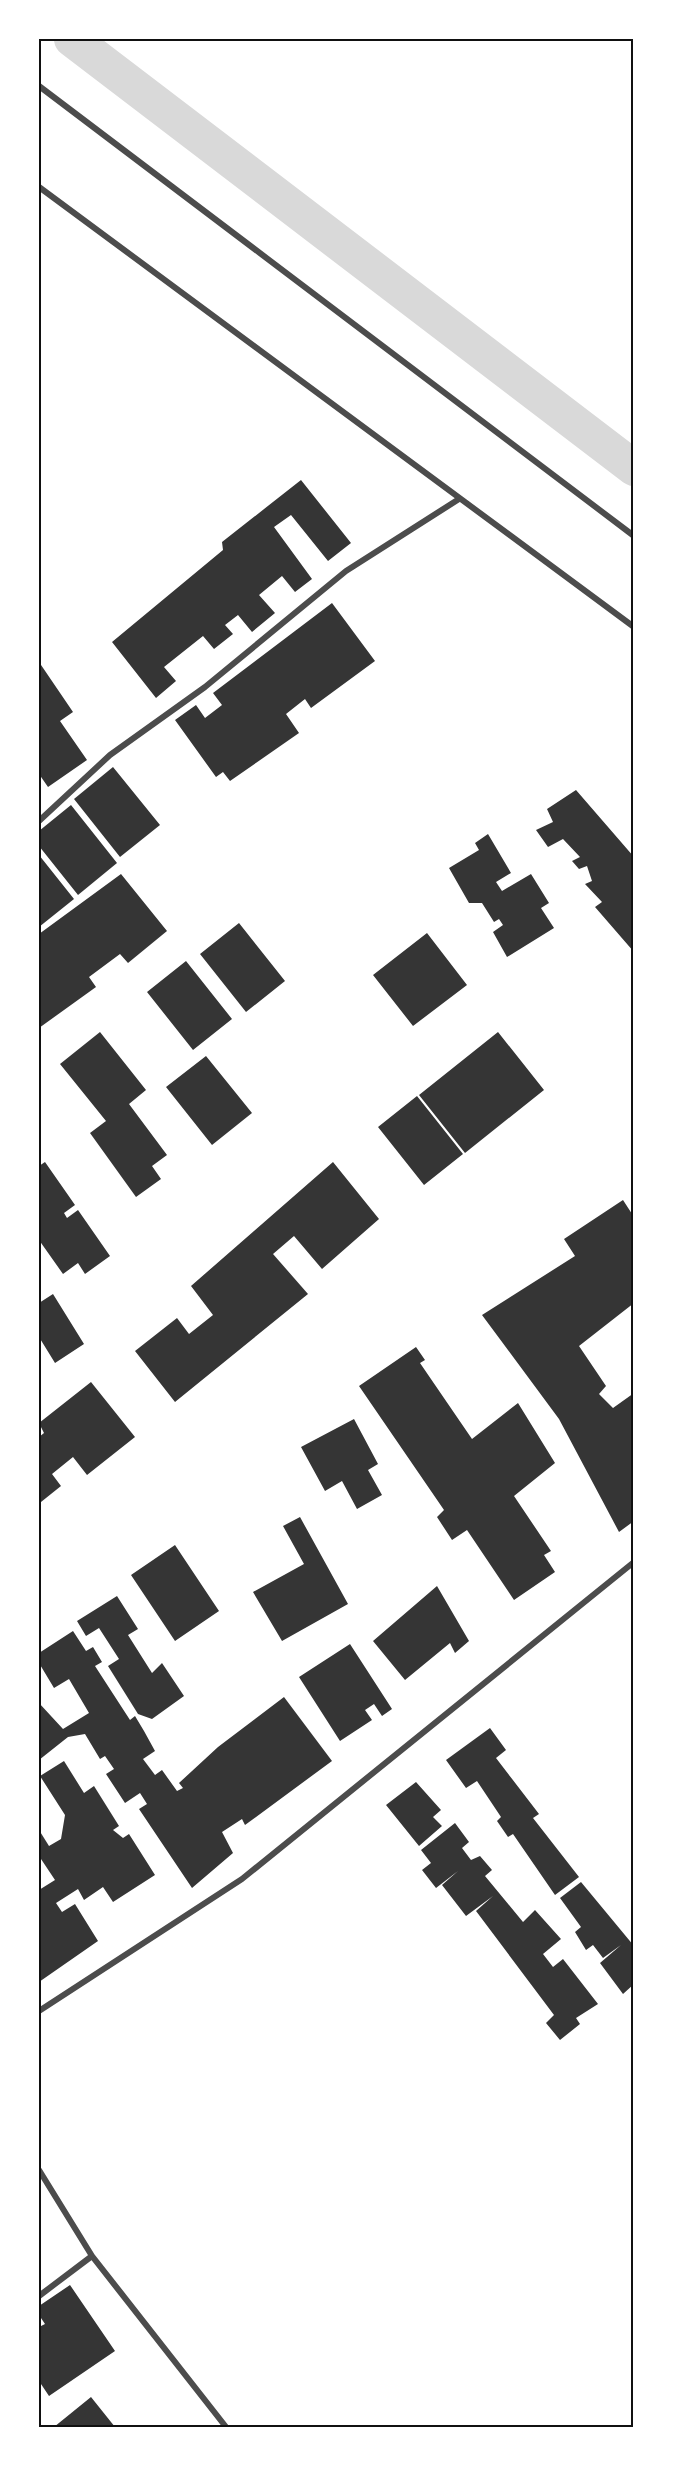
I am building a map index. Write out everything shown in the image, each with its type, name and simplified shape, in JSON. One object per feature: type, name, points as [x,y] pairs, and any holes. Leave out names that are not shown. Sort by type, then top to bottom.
[{"type":"street","points":[[39,86],[634,536]]},
{"type":"street","points":[[39,187],[634,627]]},
{"type":"street","points":[[39,821],[110,755],[205,687],[346,571],[459,499]]},
{"type":"street","points":[[39,2011],[242,1879],[634,1562]]},
{"type":"street","points":[[39,2170],[92,2256],[226,2427]]},
{"type":"street","points":[[39,2296],[92,2256]]},
{"type":"building","points":[[301,480],[351,543],[328,561],[291,515],[274,527],[312,579],[295,592],[282,576],[259,595],[275,613],[252,632],[238,615],[225,625],[233,634],[214,649],[203,636],[164,667],[176,681],[156,698],[112,642],[223,550],[222,542]]},
{"type":"building","points":[[332,603],[375,661],[311,708],[305,699],[286,714],[299,733],[230,781],[223,772],[216,777],[175,720],[196,705],[205,718],[222,705],[213,693]]},
{"type":"building","points":[[39,662],[73,712],[60,721],[87,760],[48,787],[39,774]]},
{"type":"building","points":[[113,767],[160,825],[120,857],[74,799]]},
{"type":"building","points":[[576,790],[634,857],[634,952],[595,907],[602,902],[585,884],[592,881],[587,866],[579,869],[572,861],[580,857],[563,839],[548,847],[536,830],[553,822],[547,809]]},
{"type":"building","points":[[71,805],[117,863],[78,895],[39,846],[39,831]]},
{"type":"building","points":[[488,834],[511,873],[496,882],[502,891],[531,874],[549,903],[541,908],[554,928],[507,957],[493,932],[503,925],[499,919],[494,922],[482,903],[469,903],[449,868],[479,850],[475,843]]},
{"type":"building","points":[[39,855],[74,899],[39,927]]},
{"type":"building","points":[[121,874],[167,931],[128,963],[120,954],[89,977],[96,987],[39,1028],[39,934]]},
{"type":"building","points":[[239,923],[285,981],[246,1012],[200,954]]},
{"type":"building","points":[[427,933],[467,985],[413,1026],[373,975]]},
{"type":"building","points":[[186,961],[232,1019],[193,1050],[147,992]]},
{"type":"building","points":[[100,1032],[146,1090],[129,1104],[167,1155],[152,1166],[161,1179],[136,1197],[90,1133],[106,1121],[60,1064]]},
{"type":"building","points":[[498,1032],[544,1090],[465,1153],[419,1095]]},
{"type":"building","points":[[206,1056],[252,1113],[212,1145],[166,1087]]},
{"type":"building","points":[[417,1096],[463,1154],[424,1185],[378,1127]]},
{"type":"building","points":[[45,1162],[75,1205],[64,1213],[67,1218],[78,1210],[110,1256],[85,1274],[78,1263],[63,1274],[39,1240],[39,1166]]},
{"type":"building","points":[[333,1162],[379,1219],[322,1269],[294,1236],[273,1254],[308,1294],[175,1402],[135,1351],[177,1318],[189,1334],[213,1315],[191,1286]]},
{"type":"building","points":[[623,1200],[634,1217],[634,1303],[579,1346],[606,1386],[599,1394],[613,1408],[634,1393],[634,1448],[631,1450],[634,1455],[634,1521],[619,1532],[559,1419],[482,1315],[575,1256],[564,1239]]},
{"type":"building","points":[[53,1294],[84,1344],[55,1363],[39,1337],[39,1303]]},
{"type":"building","points":[[416,1347],[425,1360],[420,1363],[472,1439],[518,1403],[555,1463],[514,1496],[551,1551],[544,1555],[555,1572],[514,1600],[467,1530],[452,1540],[437,1517],[444,1510],[359,1386]]},
{"type":"building","points":[[91,1382],[135,1437],[87,1475],[73,1457],[52,1474],[61,1486],[41,1502],[39,1437],[44,1433],[39,1423]]},
{"type":"building","points":[[354,1419],[378,1464],[368,1470],[382,1495],[357,1509],[342,1481],[325,1491],[301,1447]]},
{"type":"building","points":[[300,1517],[348,1604],[282,1641],[253,1592],[304,1564],[283,1526]]},
{"type":"building","points":[[175,1545],[219,1611],[175,1641],[131,1575]]},
{"type":"building","points":[[437,1586],[469,1641],[455,1653],[450,1643],[405,1680],[373,1641]]},
{"type":"building","points":[[117,1596],[138,1629],[128,1635],[152,1673],[162,1663],[184,1696],[152,1719],[138,1714],[108,1666],[119,1659],[99,1628],[86,1636],[77,1621]]},
{"type":"building","points":[[73,1631],[86,1651],[93,1647],[102,1662],[95,1666],[130,1720],[135,1716],[155,1751],[143,1759],[155,1775],[162,1770],[177,1791],[183,1788],[179,1783],[218,1747],[284,1697],[332,1761],[245,1825],[242,1819],[222,1832],[233,1853],[192,1888],[139,1809],[147,1804],[140,1793],[125,1803],[106,1774],[114,1769],[105,1756],[100,1759],[85,1734],[68,1737],[39,1760],[39,1703],[63,1729],[89,1713],[69,1679],[54,1688],[39,1663],[39,1653]]},
{"type":"building","points":[[350,1644],[392,1709],[382,1716],[374,1704],[365,1710],[372,1720],[340,1741],[299,1677]]},
{"type":"building","points":[[490,1728],[506,1750],[496,1758],[539,1814],[533,1818],[579,1877],[555,1895],[513,1834],[508,1837],[497,1821],[501,1817],[477,1781],[466,1788],[446,1760]]},
{"type":"building","points":[[64,1761],[84,1793],[94,1786],[119,1826],[113,1830],[123,1838],[129,1834],[155,1875],[113,1902],[103,1887],[84,1900],[78,1889],[56,1903],[62,1912],[75,1904],[98,1941],[39,1982],[39,1890],[55,1880],[39,1856],[39,1830],[49,1846],[61,1839],[65,1815],[40,1776]]},
{"type":"building","points":[[416,1782],[441,1810],[433,1817],[442,1826],[419,1846],[386,1805]]},
{"type":"building","points":[[455,1823],[469,1842],[462,1848],[471,1860],[480,1856],[492,1870],[485,1876],[523,1922],[535,1910],[561,1939],[543,1954],[553,1967],[563,1959],[598,2004],[576,2018],[580,2024],[560,2040],[546,2023],[554,2015],[476,1911],[493,1896],[466,1916],[442,1885],[458,1871],[436,1888],[422,1870],[431,1863],[421,1850]]},
{"type":"building","points":[[581,1882],[634,1946],[634,1984],[623,1994],[600,1963],[621,1945],[603,1958],[593,1945],[586,1950],[575,1932],[581,1927],[560,1898]]},
{"type":"building","points":[[70,2285],[115,2351],[49,2396],[39,2381],[39,2327],[45,2324],[39,2315],[39,2306]]},
{"type":"building","points":[[91,2397],[115,2427],[54,2427]]},
{"type":"waterway","points":[[72,39],[634,468]]}]
